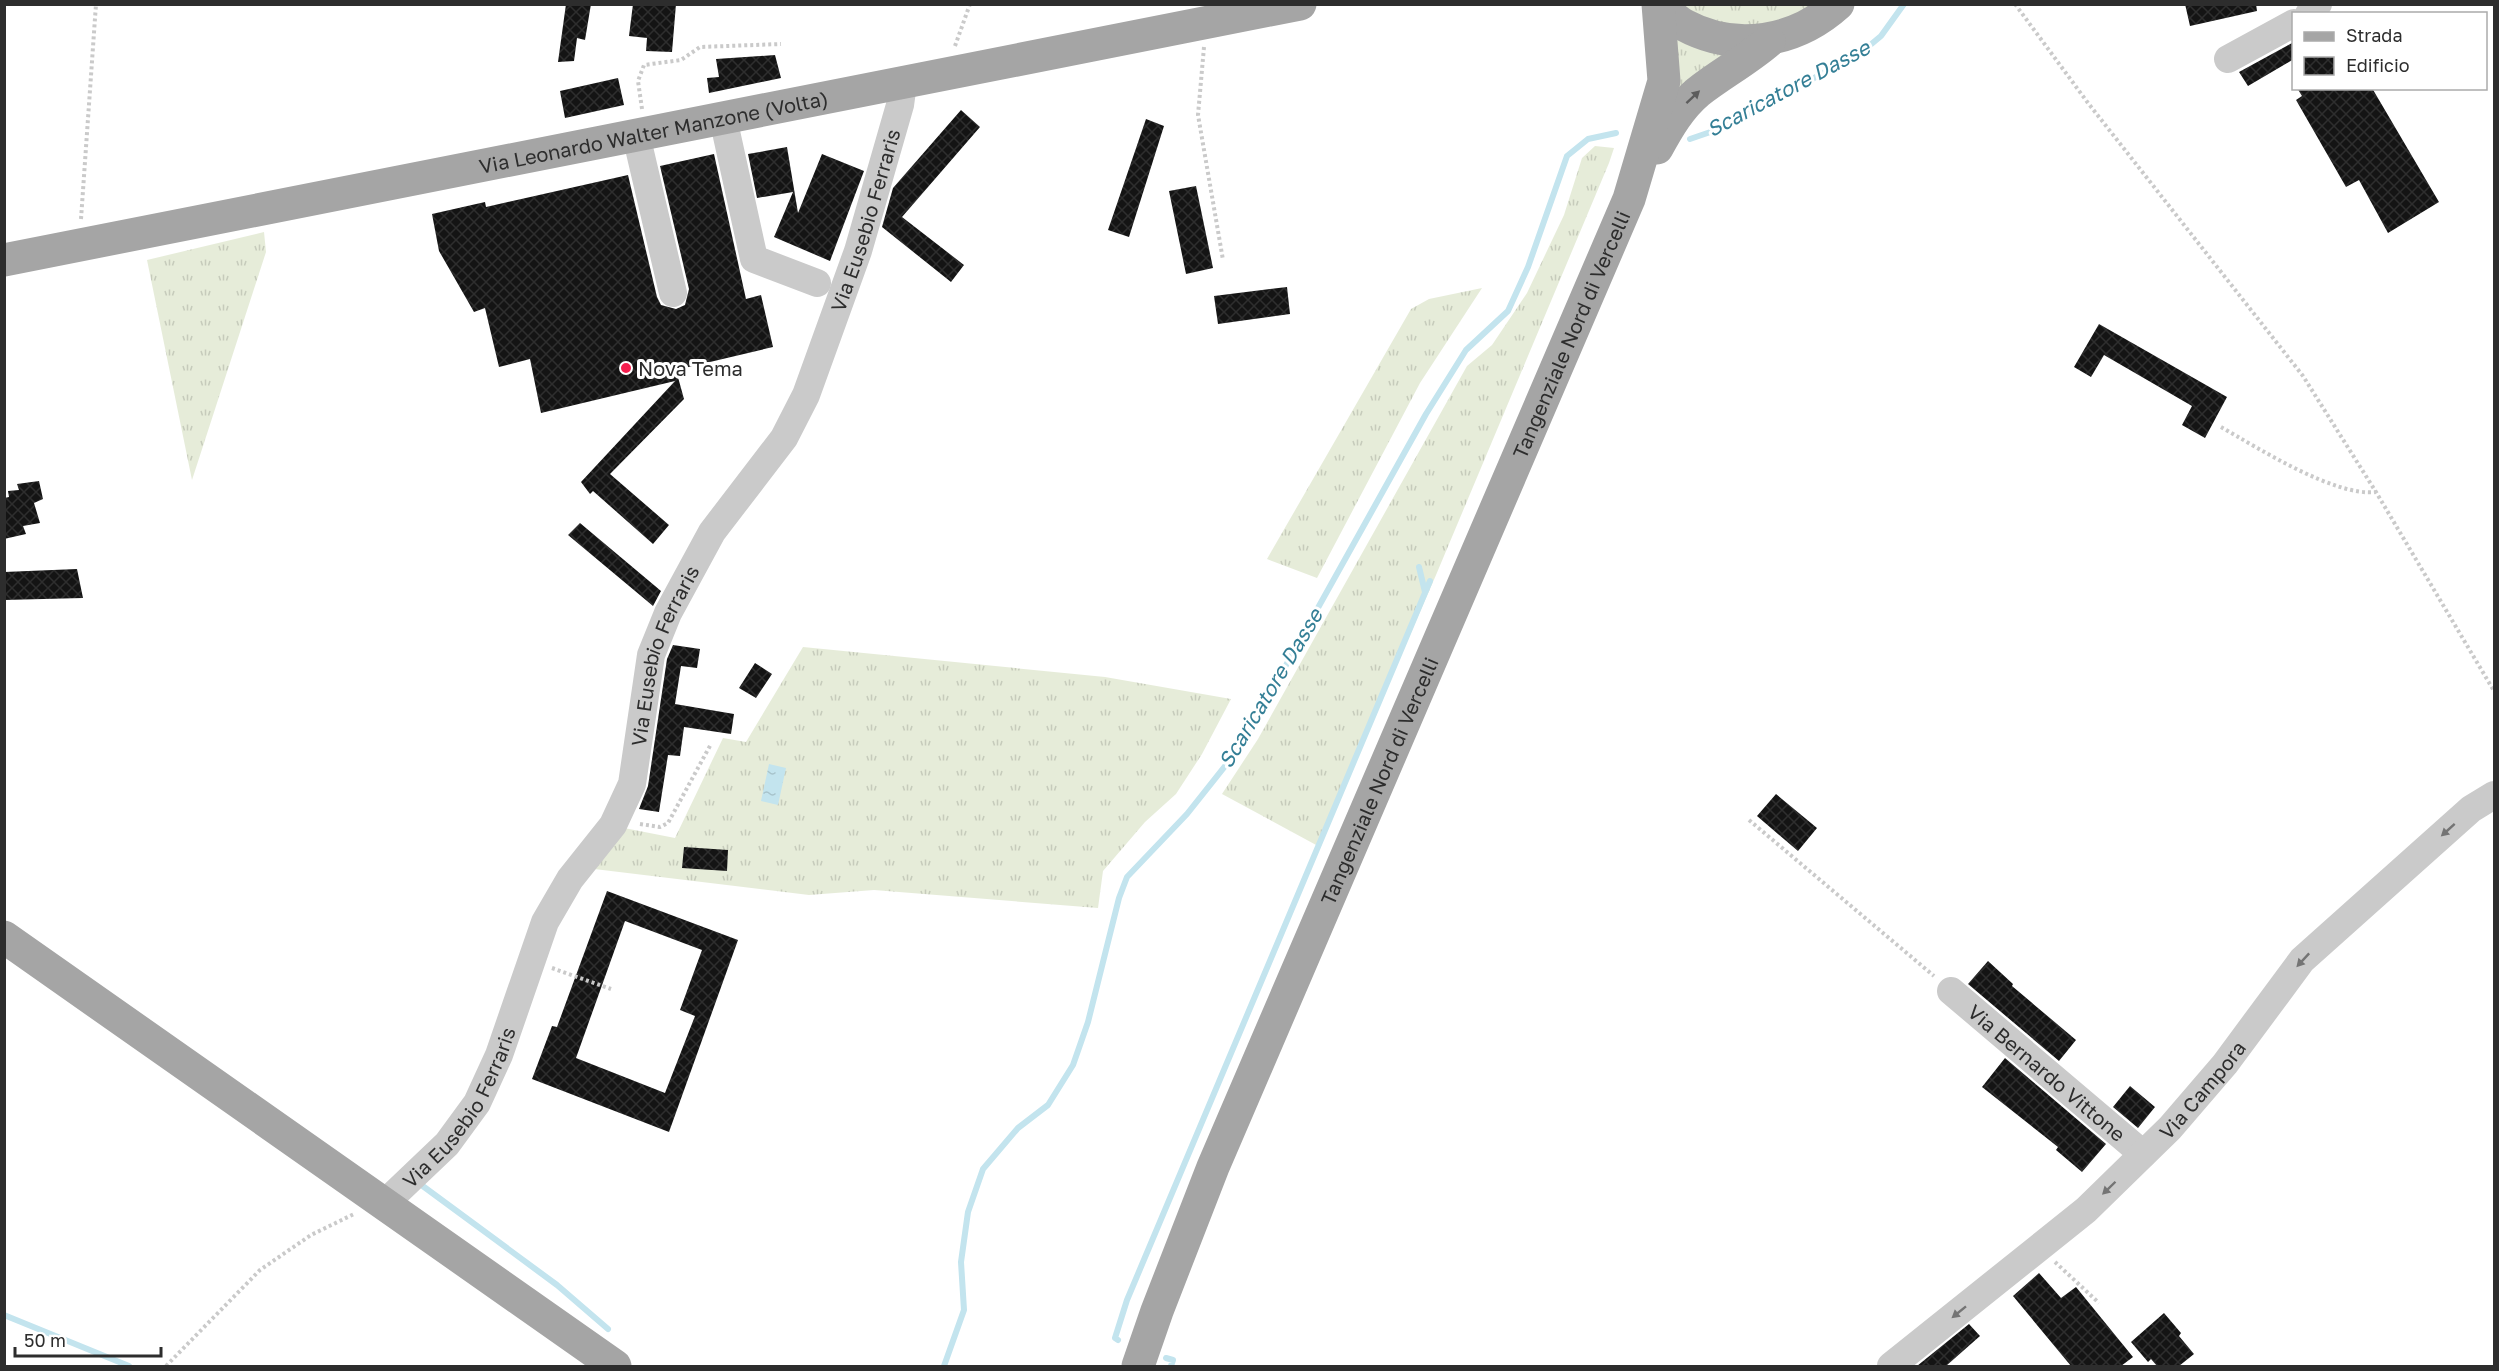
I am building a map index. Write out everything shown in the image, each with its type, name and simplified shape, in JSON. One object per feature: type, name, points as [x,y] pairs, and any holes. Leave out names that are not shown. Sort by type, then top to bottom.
[{"type":"main road","name":"Via Leonardo Walter Manzone (Volta)","points":[[4,260],[1300,4]]},
{"type":"main road","name":"Tangenziale Nord di Vercelli","points":[[1658,4],[1684,25],[1726,40],[1769,40],[1801,31],[1822,19],[1838,4]]},
{"type":"main road","name":"Tangenziale Nord di Vercelli","points":[[1629,199],[1664,81],[1658,4]]},
{"type":"main road","name":"Tangenziale Nord di Vercelli","points":[[1138,1366],[1213,1167],[1629,199],[1671,123],[1686,104],[1698,92],[1744,62],[1769,40]]},
{"type":"main road","points":[[4,937],[615,1366]]},
{"type":"street","points":[[2228,59],[2292,24]]},
{"type":"street","name":"Via Eusebio Ferraris","points":[[379,1202],[447,1144],[477,1103],[499,1055],[545,922],[570,879],[615,819],[632,784],[651,655],[668,613],[712,532],[784,438],[806,395],[858,251],[900,105],[903,83]]},
{"type":"street","points":[[723,118],[754,259],[817,283]]},
{"type":"street","points":[[640,134],[673,293]]},
{"type":"street","name":"Via Campora","points":[[1891,1366],[2086,1210],[2170,1128],[2225,1065],[2302,960],[2471,809],[2494,795]]},
{"type":"street","name":"Via Bernardo Vittone","points":[[1951,991],[2143,1154]]},
{"type":"path","points":[[79,245],[96,4]]},
{"type":"path","points":[[945,74],[970,4]]},
{"type":"path","points":[[2015,4],[2088,103],[2303,376],[2376,492],[2494,691]]},
{"type":"path","points":[[1206,23],[1198,115],[1223,260]]},
{"type":"path","points":[[640,134],[638,81],[644,65],[681,60],[700,47],[781,44]]},
{"type":"path","points":[[2221,427],[2325,481],[2368,493],[2376,492]]},
{"type":"path","points":[[615,819],[660,827],[668,823],[711,744]]},
{"type":"path","points":[[1749,820],[1951,991]]},
{"type":"path","points":[[531,960],[611,990]]},
{"type":"path","points":[[166,1366],[260,1269],[286,1250],[379,1202]]},
{"type":"path","points":[[2039,1247],[2098,1303]]},
{"type":"green space","points":[[1679,5],[1817,5],[1781,22],[1756,28],[1743,28],[1711,22]]},
{"type":"green space","points":[[1673,36],[1727,56],[1672,105]]},
{"type":"green space","points":[[1595,146],[1614,148],[1609,163],[1436,575],[1318,846],[1222,794],[1258,739],[1467,366],[1492,345],[1527,293],[1564,215],[1582,158]]},
{"type":"green space","points":[[264,232],[266,252],[192,480],[147,260]]},
{"type":"green space","points":[[1482,288],[1420,383],[1317,578],[1267,559],[1411,309],[1429,299]]},
{"type":"green space","points":[[803,647],[1105,677],[1231,699],[1202,754],[1176,794],[1145,822],[1103,871],[1098,908],[874,890],[809,895],[586,868],[619,827],[675,838],[723,738],[746,742]]},
{"type":"water","points":[[769,764],[786,768],[778,805],[761,801]]},
{"type":"building","points":[[566,4],[591,4],[585,40],[577,38],[574,61],[558,62]]},
{"type":"building","points":[[633,4],[676,4],[672,52],[646,51],[647,38],[629,36]]},
{"type":"building","points":[[2185,4],[2256,4],[2257,11],[2190,26]]},
{"type":"building","points":[[2292,43],[2292,60],[2248,86],[2239,72]]},
{"type":"building","points":[[775,55],[781,78],[709,93],[707,78],[719,77],[716,59]]},
{"type":"building","points":[[618,78],[624,105],[565,118],[560,91]]},
{"type":"building","points":[[2298,90],[2373,90],[2439,202],[2388,233],[2359,180],[2346,187],[2296,100],[2302,96]]},
{"type":"building","points":[[961,110],[980,127],[902,217],[964,265],[951,282],[882,227],[893,188]]},
{"type":"building","points":[[1146,119],[1164,126],[1129,237],[1108,230]]},
{"type":"building","points":[[787,147],[798,213],[822,154],[864,171],[830,261],[774,237],[793,192],[757,198],[748,154]]},
{"type":"building","points":[[714,154],[746,299],[761,295],[773,347],[676,370],[684,399],[610,474],[669,525],[653,544],[593,491],[590,494],[581,482],[675,381],[541,413],[530,359],[499,367],[485,308],[474,312],[439,251],[432,214],[485,202],[486,207],[628,175],[657,297],[661,305],[676,309],[685,305],[689,289],[660,166]]},
{"type":"building","points":[[1196,186],[1213,268],[1186,274],[1169,191]]},
{"type":"building","points":[[1287,287],[1290,314],[1218,324],[1214,296]]},
{"type":"building","points":[[2099,324],[2227,397],[2205,438],[2182,425],[2192,406],[2104,355],[2091,377],[2074,367]]},
{"type":"building","points":[[39,481],[43,499],[34,503],[40,523],[23,526],[26,534],[4,539],[4,498],[9,497],[8,491],[19,490],[17,484]]},
{"type":"building","points":[[580,523],[661,591],[653,606],[568,535]]},
{"type":"building","points":[[77,569],[83,598],[4,600],[4,572]]},
{"type":"building","points":[[673,645],[700,649],[697,668],[681,666],[675,704],[734,714],[731,734],[684,727],[680,756],[668,755],[659,812],[639,809],[648,786],[667,659]]},
{"type":"building","points":[[755,663],[772,674],[756,698],[739,688]]},
{"type":"building","points":[[1776,794],[1817,828],[1798,851],[1757,816]]},
{"type":"building","points":[[684,847],[728,850],[727,871],[682,868]]},
{"type":"building","points":[[607,891],[738,940],[669,1132],[532,1079],[552,1026],[557,1027]],"holes":[[[625,921],[702,950],[680,1010],[695,1016],[665,1093],[576,1058]]]},
{"type":"building","points":[[1988,961],[2013,984],[2012,986],[2076,1040],[2059,1061],[1968,984]]},
{"type":"building","points":[[2005,1058],[2106,1144],[2082,1172],[2056,1150],[2058,1147],[1982,1087]]},
{"type":"building","points":[[2130,1086],[2155,1107],[2138,1128],[2113,1107]]},
{"type":"building","points":[[2039,1273],[2061,1298],[2076,1287],[2133,1357],[2121,1366],[2071,1366],[2013,1296]]},
{"type":"building","points":[[2164,1313],[2181,1333],[2179,1336],[2194,1354],[2179,1366],[2157,1366],[2151,1359],[2148,1362],[2131,1342]]},
{"type":"building","points":[[1969,1324],[1980,1336],[1946,1366],[1917,1366]]},
{"type":"waterway","name":"Scaricatore Dasse","points":[[1690,139],[1725,127],[1863,51],[1881,36],[1904,4]]},
{"type":"waterway","name":"Scaricatore Dasse","points":[[944,1366],[964,1310],[961,1262],[968,1212],[983,1169],[1018,1128],[1048,1105],[1073,1065],[1088,1022],[1119,898],[1127,877],[1187,814],[1241,746],[1426,414],[1466,350],[1508,311],[1528,267],[1567,156],[1588,139],[1616,133]]},
{"type":"waterway","points":[[1419,567],[1425,592]]},
{"type":"waterway","points":[[1118,1340],[1115,1338],[1127,1300],[1430,581]]},
{"type":"waterway","points":[[420,1184],[557,1285],[608,1329]]},
{"type":"waterway","points":[[4,1315],[129,1366]]},
{"type":"waterway","points":[[1166,1358],[1173,1360],[1171,1366]]},
{"type":"place","name":"Nova Tema","points":[[626,368]]}]
